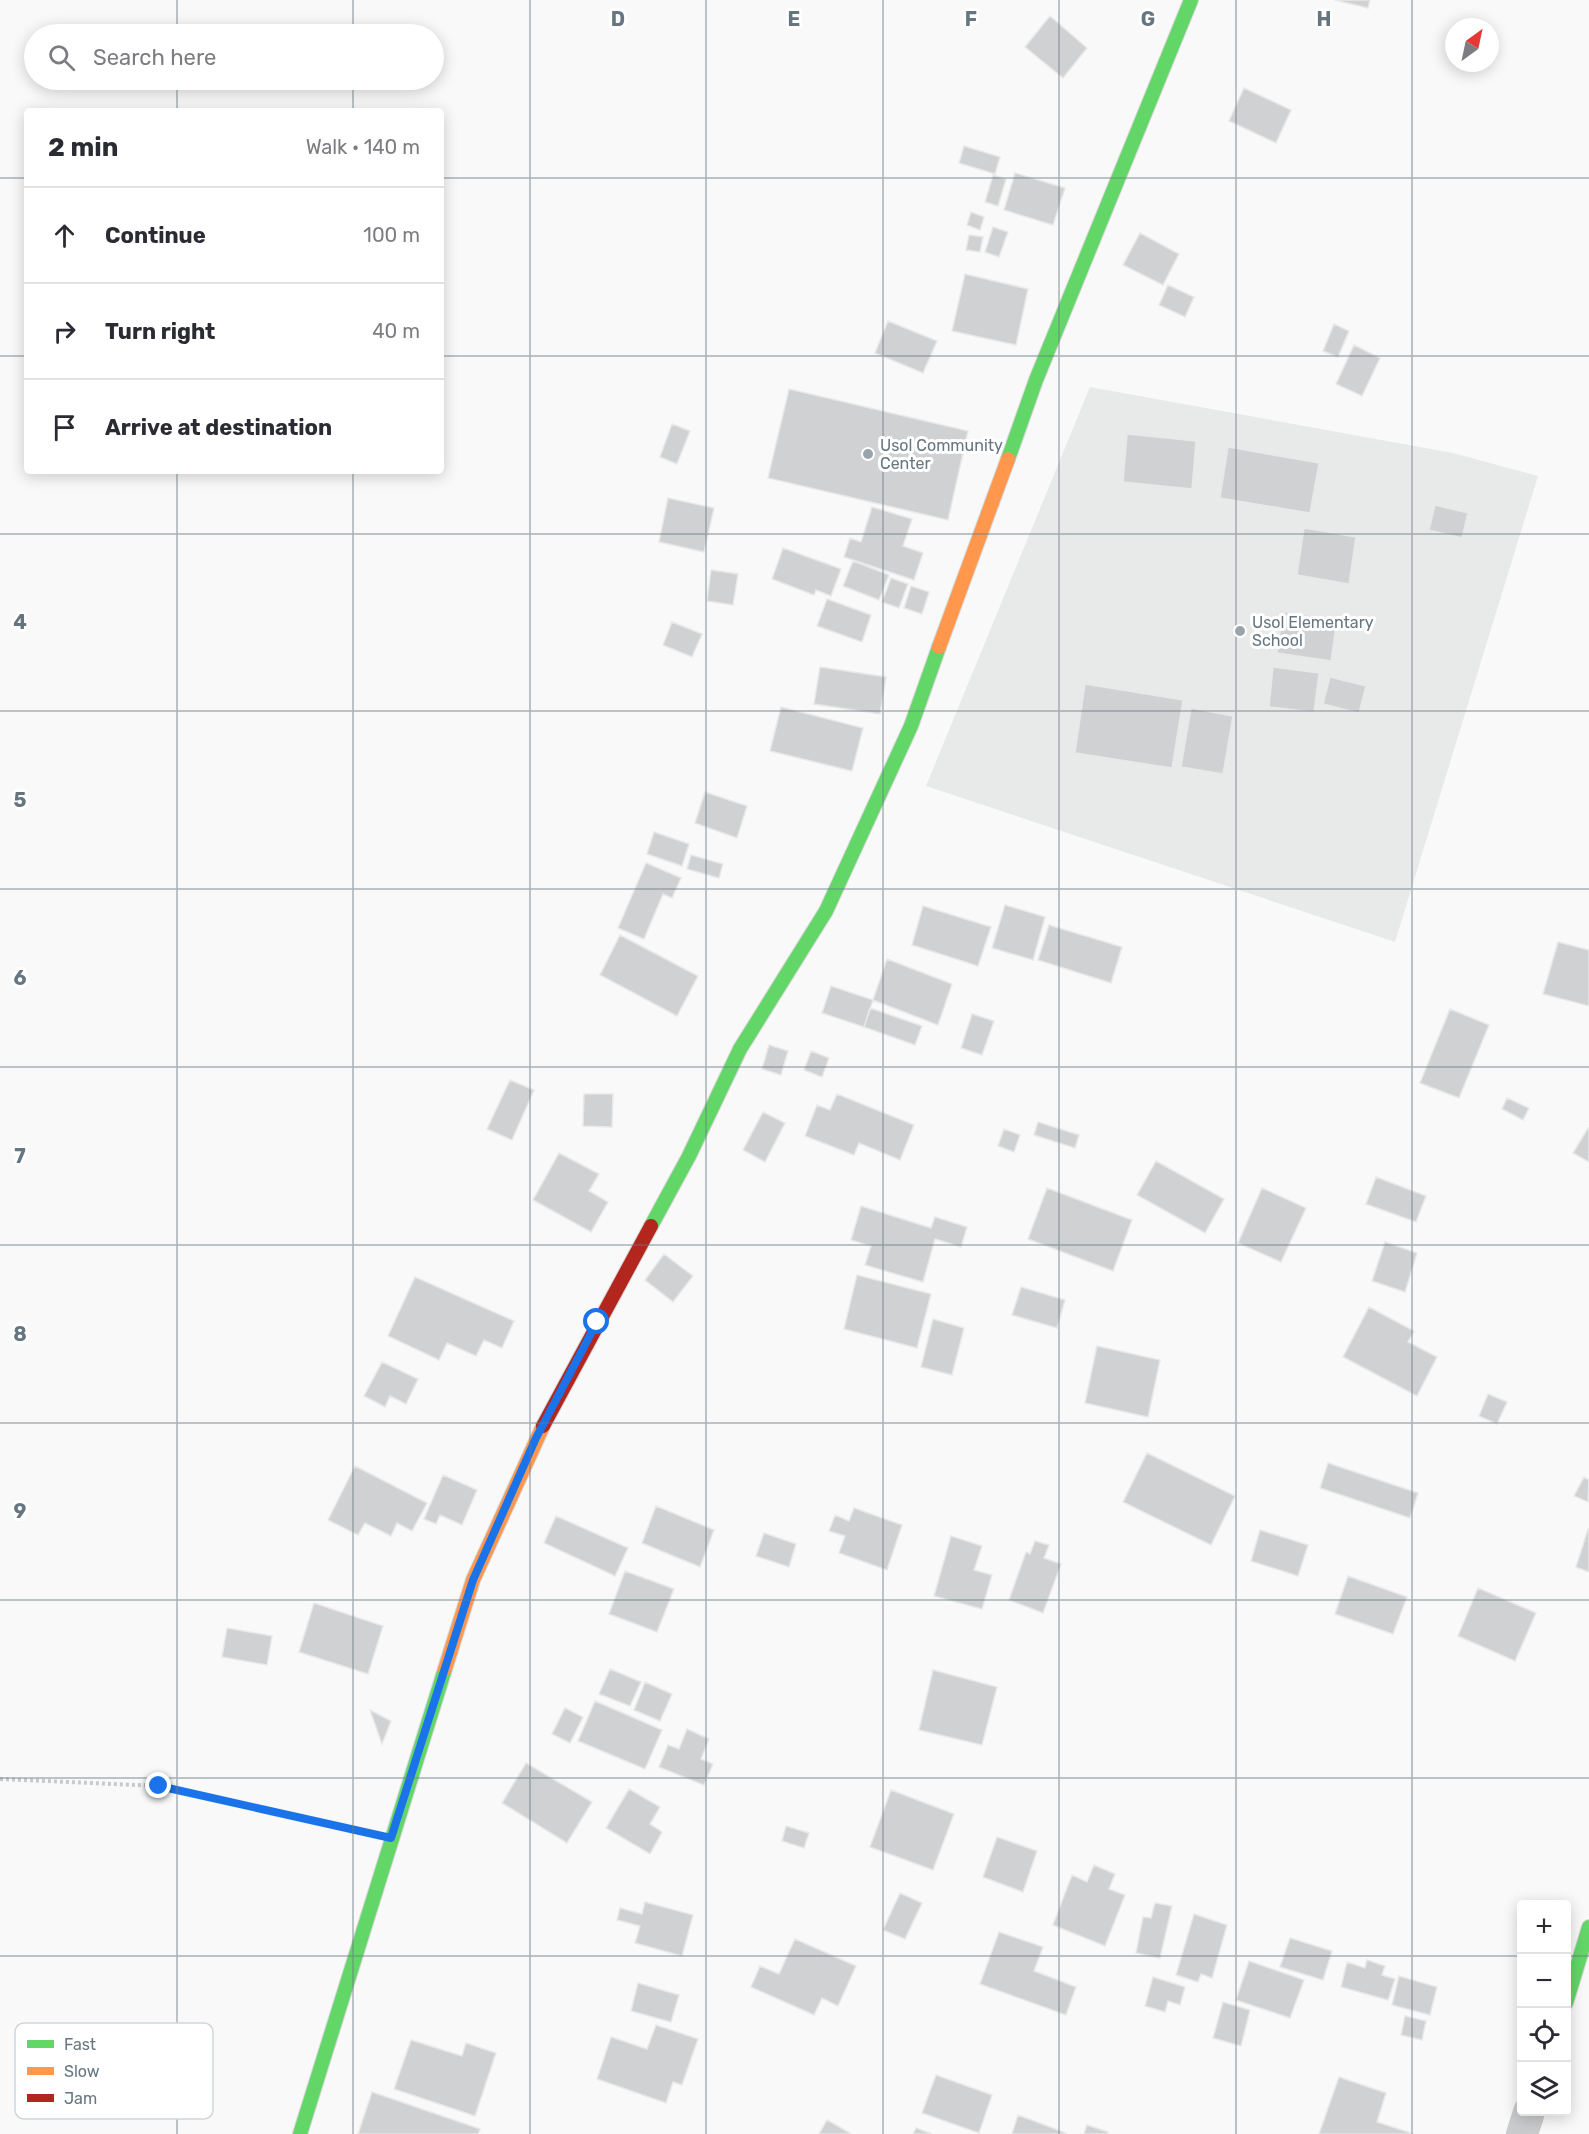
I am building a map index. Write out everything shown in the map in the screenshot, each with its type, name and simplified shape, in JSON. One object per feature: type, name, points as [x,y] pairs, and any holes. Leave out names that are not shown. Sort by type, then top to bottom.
[{"type":"street","points":[[300,2134],[473,1580],[536,1438],[689,1156],[740,1048],[826,911],[911,726],[1036,380],[1191,0]]},
{"type":"street","points":[[1571,1986],[1589,1927]]},
{"type":"street","points":[[1522,2134],[1528,2116]]},
{"type":"path","points":[[0,1779],[159,1786],[391,1838]]},
{"type":"shaded area","name":"Usol Elementary School","points":[[1090,387],[1453,453],[1538,476],[1395,942],[926,786]]},
{"type":"building","points":[[1335,0],[1370,0],[1368,8]]},
{"type":"building","points":[[1050,16],[1087,48],[1063,78],[1025,47]]},
{"type":"building","points":[[1244,88],[1291,110],[1276,143],[1229,121]]},
{"type":"building","points":[[964,146],[1000,157],[995,174],[959,163]]},
{"type":"building","points":[[1015,173],[1065,188],[1053,225],[1004,210]]},
{"type":"building","points":[[993,175],[1006,179],[998,206],[985,202]]},
{"type":"building","points":[[971,212],[984,217],[980,230],[967,225]]},
{"type":"building","points":[[993,227],[1008,232],[999,257],[985,252]]},
{"type":"building","points":[[1140,233],[1179,254],[1163,285],[1123,265]]},
{"type":"building","points":[[969,235],[983,237],[980,252],[966,250]]},
{"type":"building","points":[[965,274],[1028,289],[1016,345],[952,331]]},
{"type":"building","points":[[1168,285],[1194,297],[1185,317],[1159,305]]},
{"type":"building","points":[[888,321],[937,341],[923,373],[875,353]]},
{"type":"building","points":[[1334,324],[1349,331],[1338,357],[1323,351]]},
{"type":"building","points":[[1354,345],[1380,358],[1362,396],[1336,384]]},
{"type":"building","name":"Usol Community Center","points":[[789,389],[968,431],[948,520],[768,478]]},
{"type":"building","points":[[672,424],[690,431],[677,464],[660,457]]},
{"type":"building","points":[[1127,434],[1196,441],[1192,489],[1123,482]]},
{"type":"building","points":[[1228,447],[1319,463],[1310,513],[1220,498]]},
{"type":"building","points":[[668,498],[714,508],[704,552],[659,542]]},
{"type":"building","points":[[1435,505],[1468,513],[1462,538],[1429,530]]},
{"type":"building","points":[[872,507],[912,519],[903,546],[923,553],[914,580],[844,557],[850,538],[861,542]]},
{"type":"building","points":[[1304,528],[1356,537],[1349,584],[1297,575]]},
{"type":"building","points":[[783,548],[841,569],[831,596],[816,590],[814,595],[772,579]]},
{"type":"building","points":[[853,561],[889,575],[879,600],[843,586]]},
{"type":"building","points":[[711,570],[738,574],[733,605],[707,601]]},
{"type":"building","points":[[891,578],[908,584],[899,608],[882,602]]},
{"type":"building","points":[[911,586],[929,592],[922,614],[904,608]]},
{"type":"building","points":[[827,599],[871,615],[862,642],[817,626]]},
{"type":"building","points":[[1283,612],[1337,619],[1331,661],[1277,653]]},
{"type":"building","points":[[672,622],[702,634],[692,657],[663,645]]},
{"type":"building","points":[[820,667],[886,677],[880,714],[814,704]]},
{"type":"building","points":[[1273,667],[1319,673],[1314,712],[1269,707]]},
{"type":"building","points":[[1330,677],[1366,686],[1359,713],[1323,704]]},
{"type":"building","points":[[1085,684],[1183,700],[1172,768],[1075,753]]},
{"type":"building","points":[[781,707],[863,728],[852,771],[770,751]]},
{"type":"building","points":[[1191,708],[1233,716],[1223,774],[1181,767]]},
{"type":"building","points":[[705,792],[747,806],[737,838],[695,823]]},
{"type":"building","points":[[654,832],[689,844],[682,866],[647,854]]},
{"type":"building","points":[[691,855],[723,864],[719,878],[687,869]]},
{"type":"building","points":[[646,863],[681,878],[672,898],[663,894],[644,939],[618,928]]},
{"type":"building","points":[[1005,905],[1045,917],[1033,960],[992,948]]},
{"type":"building","points":[[923,906],[991,927],[978,966],[912,945]]},
{"type":"building","points":[[1049,925],[1122,947],[1111,983],[1038,960]]},
{"type":"building","points":[[620,935],[698,976],[677,1016],[600,975]]},
{"type":"building","points":[[1558,942],[1589,950],[1589,1006],[1543,994]]},
{"type":"building","points":[[887,959],[952,984],[938,1025],[873,1000]]},
{"type":"building","points":[[831,986],[873,1000],[864,1027],[822,1013]]},
{"type":"building","points":[[870,1008],[922,1026],[915,1045],[864,1027]]},
{"type":"building","points":[[1450,1009],[1489,1025],[1459,1098],[1420,1083]]},
{"type":"building","points":[[972,1014],[994,1021],[982,1055],[961,1048]]},
{"type":"building","points":[[769,1045],[788,1051],[781,1075],[762,1069]]},
{"type":"building","points":[[811,1051],[829,1058],[822,1077],[804,1070]]},
{"type":"building","points":[[510,1080],[534,1090],[512,1140],[487,1129]]},
{"type":"building","points":[[584,1094],[613,1094],[612,1127],[583,1126]]},
{"type":"building","points":[[837,1094],[914,1125],[900,1160],[859,1143],[854,1155],[805,1136],[817,1105],[830,1110]]},
{"type":"building","points":[[1507,1098],[1529,1108],[1523,1120],[1502,1109]]},
{"type":"building","points":[[763,1112],[785,1123],[765,1162],[743,1150]]},
{"type":"building","points":[[1038,1122],[1079,1135],[1075,1148],[1034,1135]]},
{"type":"building","points":[[1589,1128],[1589,1162],[1573,1153]]},
{"type":"building","points":[[1004,1129],[1020,1135],[1014,1152],[998,1146]]},
{"type":"building","points":[[559,1153],[599,1174],[589,1191],[608,1202],[591,1232],[533,1200]]},
{"type":"building","points":[[1156,1161],[1224,1199],[1205,1233],[1137,1195]]},
{"type":"building","points":[[1376,1177],[1426,1196],[1416,1222],[1366,1204]]},
{"type":"building","points":[[1047,1188],[1132,1220],[1113,1271],[1028,1239]]},
{"type":"building","points":[[1262,1188],[1306,1208],[1281,1262],[1238,1243]]},
{"type":"building","points":[[861,1206],[931,1228],[935,1217],[967,1227],[961,1247],[935,1239],[923,1282],[865,1265],[871,1246],[851,1240]]},
{"type":"building","points":[[1385,1242],[1417,1253],[1405,1292],[1372,1281]]},
{"type":"building","points":[[664,1254],[693,1276],[673,1302],[645,1280]]},
{"type":"building","points":[[857,1275],[931,1294],[917,1348],[844,1329]]},
{"type":"building","points":[[415,1277],[514,1321],[502,1348],[484,1340],[476,1356],[447,1343],[439,1360],[388,1336]]},
{"type":"building","points":[[1021,1287],[1065,1300],[1057,1328],[1012,1315]]},
{"type":"building","points":[[1369,1307],[1414,1331],[1408,1342],[1437,1357],[1417,1396],[1343,1357]]},
{"type":"building","points":[[933,1319],[964,1328],[952,1375],[921,1367]]},
{"type":"building","points":[[1097,1346],[1160,1360],[1148,1417],[1085,1403]]},
{"type":"building","points":[[382,1362],[418,1379],[406,1404],[390,1396],[385,1407],[364,1396]]},
{"type":"building","points":[[1488,1394],[1507,1402],[1497,1424],[1479,1416]]},
{"type":"building","points":[[1147,1453],[1235,1496],[1211,1545],[1123,1502]]},
{"type":"building","points":[[1328,1463],[1418,1493],[1410,1518],[1320,1488]]},
{"type":"building","points":[[355,1466],[427,1503],[412,1531],[397,1523],[391,1536],[365,1523],[358,1535],[328,1520]]},
{"type":"building","points":[[443,1475],[477,1490],[462,1525],[440,1515],[436,1524],[424,1519]]},
{"type":"building","points":[[1584,1477],[1589,1480],[1588,1502],[1574,1496]]},
{"type":"building","points":[[656,1506],[714,1530],[700,1567],[642,1543]]},
{"type":"building","points":[[854,1508],[902,1525],[887,1570],[839,1553],[845,1536],[829,1531],[835,1515],[849,1521]]},
{"type":"building","points":[[556,1516],[628,1548],[615,1576],[544,1543]]},
{"type":"building","points":[[1589,1529],[1589,1572],[1576,1567]]},
{"type":"building","points":[[1260,1530],[1308,1545],[1298,1576],[1251,1561]]},
{"type":"building","points":[[764,1533],[796,1544],[789,1567],[756,1556]]},
{"type":"building","points":[[951,1536],[982,1546],[974,1570],[992,1575],[982,1609],[934,1596]]},
{"type":"building","points":[[1035,1541],[1049,1545],[1044,1558],[1061,1564],[1043,1613],[1009,1600],[1026,1552],[1030,1554]]},
{"type":"building","points":[[625,1571],[674,1589],[657,1632],[609,1614]]},
{"type":"building","points":[[1348,1576],[1407,1597],[1393,1634],[1335,1614]]},
{"type":"building","points":[[1478,1588],[1536,1613],[1515,1661],[1458,1636]]},
{"type":"building","points":[[314,1603],[383,1626],[368,1674],[299,1652]]},
{"type":"building","points":[[227,1628],[272,1636],[267,1665],[222,1657]]},
{"type":"building","points":[[610,1669],[641,1682],[630,1706],[599,1694]]},
{"type":"building","points":[[933,1670],[997,1687],[982,1745],[919,1730]]},
{"type":"building","points":[[645,1682],[672,1694],[660,1721],[634,1710]]},
{"type":"building","points":[[595,1701],[662,1730],[645,1769],[578,1741]]},
{"type":"building","points":[[565,1708],[583,1717],[570,1743],[552,1734]]},
{"type":"building","points":[[370,1710],[391,1721],[382,1744]]},
{"type":"building","points":[[687,1729],[709,1739],[701,1759],[713,1764],[704,1785],[659,1767],[668,1745],[679,1749]]},
{"type":"building","points":[[526,1763],[592,1802],[567,1843],[502,1803]]},
{"type":"building","points":[[629,1789],[660,1807],[650,1824],[662,1832],[650,1854],[606,1828]]},
{"type":"building","points":[[891,1790],[954,1814],[933,1870],[870,1847]]},
{"type":"building","points":[[786,1826],[809,1833],[804,1848],[782,1841]]},
{"type":"building","points":[[997,1837],[1037,1851],[1023,1892],[983,1877]]},
{"type":"building","points":[[1094,1865],[1115,1874],[1109,1889],[1125,1895],[1105,1946],[1053,1925],[1072,1875],[1087,1882]]},
{"type":"building","points":[[900,1893],[922,1903],[905,1939],[883,1930]]},
{"type":"building","points":[[645,1902],[693,1915],[682,1956],[635,1943],[640,1926],[617,1920],[620,1908],[642,1914]]},
{"type":"building","points":[[1155,1903],[1172,1906],[1160,1958],[1136,1953],[1143,1917],[1151,1918]]},
{"type":"building","points":[[1194,1914],[1227,1925],[1212,1978],[1201,1974],[1198,1982],[1176,1975]]},
{"type":"building","points":[[999,1932],[1043,1947],[1034,1971],[1076,1987],[1066,2015],[980,1984]]},
{"type":"building","points":[[1290,1938],[1332,1951],[1323,1980],[1280,1967]]},
{"type":"building","points":[[795,1939],[856,1966],[838,2006],[822,1998],[814,2015],[751,1987],[760,1966],[779,1974]]},
{"type":"building","points":[[1367,1960],[1385,1966],[1382,1975],[1395,1979],[1388,2000],[1341,1987],[1347,1962],[1365,1968]]},
{"type":"building","points":[[1249,1961],[1304,1980],[1290,2018],[1236,2000]]},
{"type":"building","points":[[1399,1976],[1437,1987],[1430,2015],[1392,2005]]},
{"type":"building","points":[[1153,1977],[1185,1987],[1180,2005],[1168,2001],[1165,2012],[1145,2006]]},
{"type":"building","points":[[638,1983],[679,1995],[671,2022],[631,2011]]},
{"type":"building","points":[[1223,2002],[1250,2010],[1241,2046],[1213,2038]]},
{"type":"building","points":[[1405,2016],[1426,2021],[1422,2040],[1401,2035]]},
{"type":"building","points":[[656,2025],[698,2039],[682,2085],[673,2082],[666,2103],[597,2079],[611,2037],[647,2049]]},
{"type":"building","points":[[411,2040],[462,2056],[466,2043],[496,2053],[475,2116],[394,2089]]},
{"type":"building","points":[[936,2075],[992,2095],[979,2133],[922,2113]]},
{"type":"building","points":[[1339,2077],[1386,2093],[1377,2122],[1414,2134],[1319,2134]]},
{"type":"building","points":[[372,2092],[480,2129],[478,2134],[358,2134]]},
{"type":"building","points":[[1018,2115],[1066,2133],[1066,2134],[1012,2134]]},
{"type":"building","points":[[827,2120],[850,2133],[819,2134]]},
{"type":"building","points":[[1087,2125],[1108,2132],[1107,2134],[1084,2134]]},
{"type":"building","points":[[916,2128],[932,2134],[913,2134]]},
{"type":"traffic: fast","points":[[1008,459],[1036,380],[1191,0]]},
{"type":"traffic: fast","points":[[651,1226],[689,1156],[740,1049],[826,911],[911,726],[939,647]]},
{"type":"traffic: fast","points":[[300,2134],[445,1669]]},
{"type":"traffic: fast","points":[[1571,1986],[1589,1927]]},
{"type":"traffic: slow","points":[[939,647],[1008,459]]},
{"type":"traffic: slow","points":[[445,1669],[473,1580],[543,1426]]},
{"type":"traffic: jam","points":[[543,1426],[651,1226]]},
{"type":"place","name":"Usol Community Center","points":[[868,454]]},
{"type":"place","name":"Usol Elementary School","points":[[1240,631]]},
{"type":"route","points":[[159,1786],[391,1838],[473,1580],[536,1438],[597,1322]]}]
